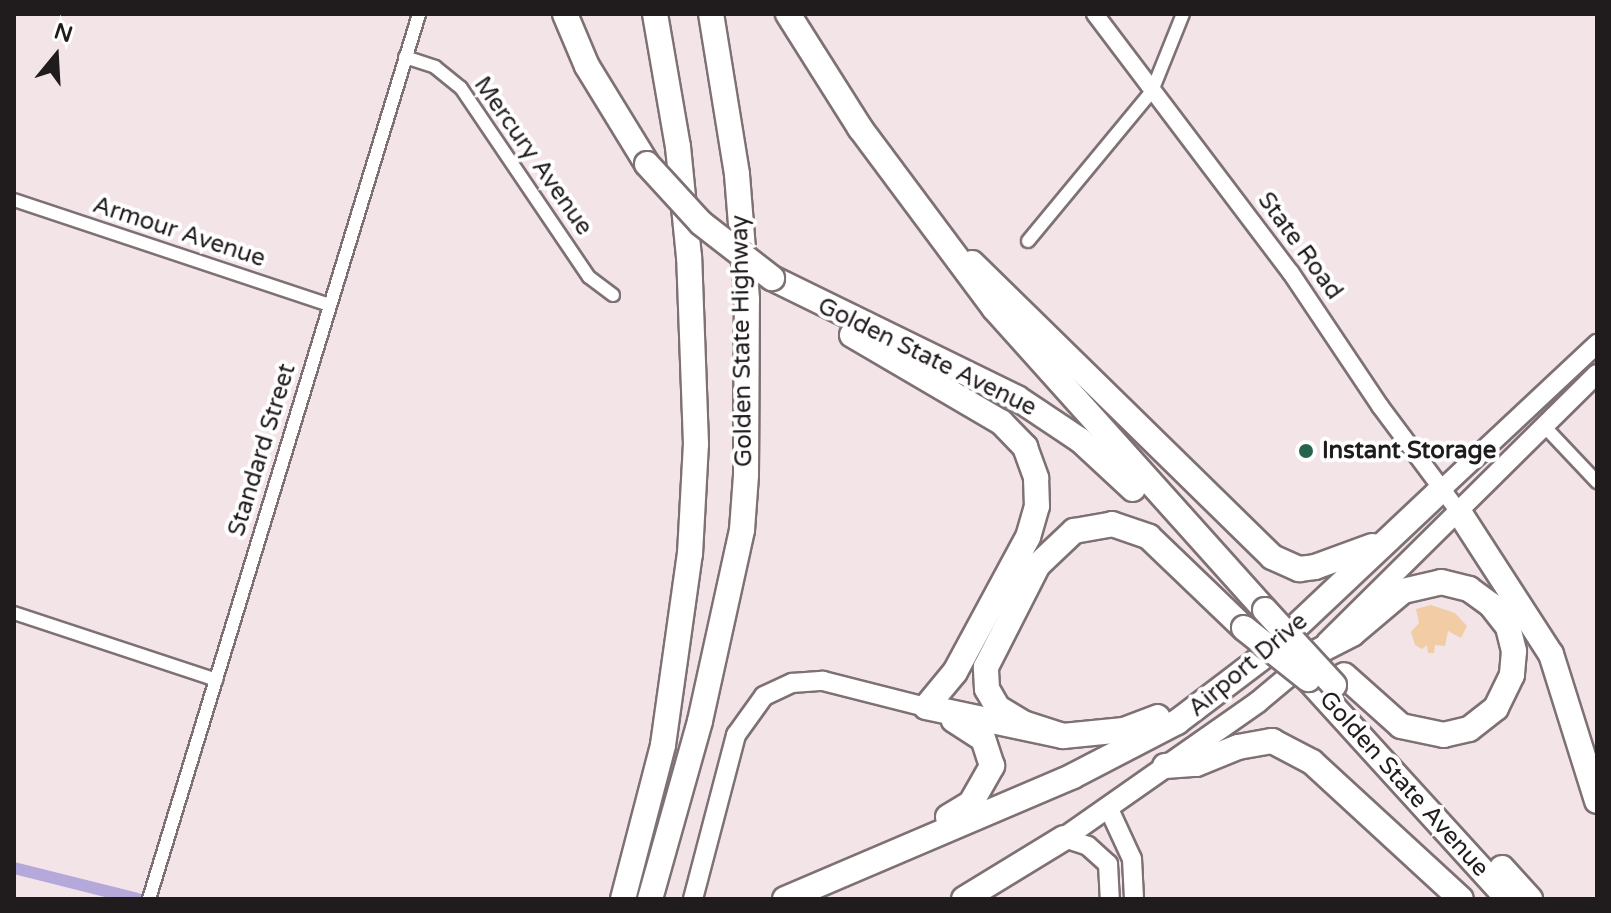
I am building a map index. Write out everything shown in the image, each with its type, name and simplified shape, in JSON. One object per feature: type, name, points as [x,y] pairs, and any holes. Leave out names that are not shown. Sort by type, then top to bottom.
[{"type":"highway","points":[[565,14],[587,66],[647,164],[683,206],[738,255],[813,313],[1001,422],[1033,464],[1038,490],[1032,528],[955,672],[926,707]]},
{"type":"highway","name":"Golden State Highway","points":[[623,899],[663,745],[690,554],[696,444],[689,257],[678,147],[655,14]]},
{"type":"highway","name":"Golden State Highway","points":[[650,899],[700,721],[742,530],[746,475],[747,299],[737,174],[711,14]]},
{"type":"highway","name":"Golden State Avenue","points":[[788,14],[928,224],[994,308],[1259,619]]},
{"type":"highway","points":[[928,224],[1001,288],[1272,557],[1299,569],[1315,567],[1386,540]]},
{"type":"highway","name":"Golden State Avenue","points":[[771,279],[829,310],[993,385],[1059,425],[1136,492],[1327,684],[1530,899]]},
{"type":"highway","name":"Airport Drive","points":[[785,899],[1073,776],[1177,722],[1230,684],[1441,490]]},
{"type":"highway","points":[[1459,512],[1551,654],[1597,801]]},
{"type":"highway","points":[[1063,736],[1015,720],[998,708],[987,689],[986,667],[1038,565],[1074,531],[1112,524],[1149,537],[1259,619]]},
{"type":"highway","points":[[1313,654],[1352,634],[1403,591],[1441,582],[1469,589],[1491,605],[1508,627],[1514,651],[1512,675],[1496,708],[1469,729],[1444,735],[1401,726],[1327,684]]},
{"type":"highway","points":[[926,707],[1063,736],[1124,730],[1230,684]]},
{"type":"highway","name":"Golden State Avenue","points":[[1327,684],[1508,899]]},
{"type":"highway","points":[[853,869],[963,810],[989,777],[993,756],[983,739],[926,707]]},
{"type":"highway","points":[[1165,766],[1196,764],[1238,747],[1272,741],[1312,762],[1461,899]]},
{"type":"highway","name":"Airport Drive","points":[[964,899],[1064,838]]},
{"type":"main road","name":"Airport Drive","points":[[1441,490],[1597,344]]},
{"type":"main road","name":"Airport Drive","points":[[1064,838],[1276,689],[1597,374]]},
{"type":"main road","points":[[693,899],[736,735],[764,696],[792,683],[823,681],[926,707]]},
{"type":"main road","points":[[1108,807],[1134,866],[1134,899]]},
{"type":"main road","points":[[1064,838],[1088,846],[1108,864],[1110,899]]},
{"type":"street","name":"Standard Street","points":[[149,899],[419,14]]},
{"type":"street","name":"State Road","points":[[1095,14],[1291,273],[1459,512]]},
{"type":"street","points":[[1028,241],[1152,91],[1183,14]]},
{"type":"street","name":"Mercury Avenue","points":[[405,57],[435,67],[461,88],[589,277],[613,295]]},
{"type":"street","name":"Armour Avenue","points":[[14,200],[329,305]]},
{"type":"street","points":[[1545,427],[1597,482]]},
{"type":"street","points":[[14,613],[216,680]]},
{"type":"shaded area","points":[[1431,605],[1455,613],[1467,626],[1461,638],[1448,631],[1445,646],[1435,645],[1434,653],[1428,653],[1427,645],[1422,649],[1415,645],[1411,632],[1419,623],[1416,609]]},
{"type":"waterway","points":[[14,868],[137,899]]},
{"type":"place","name":"Instant Storage","points":[[1306,451]]}]
